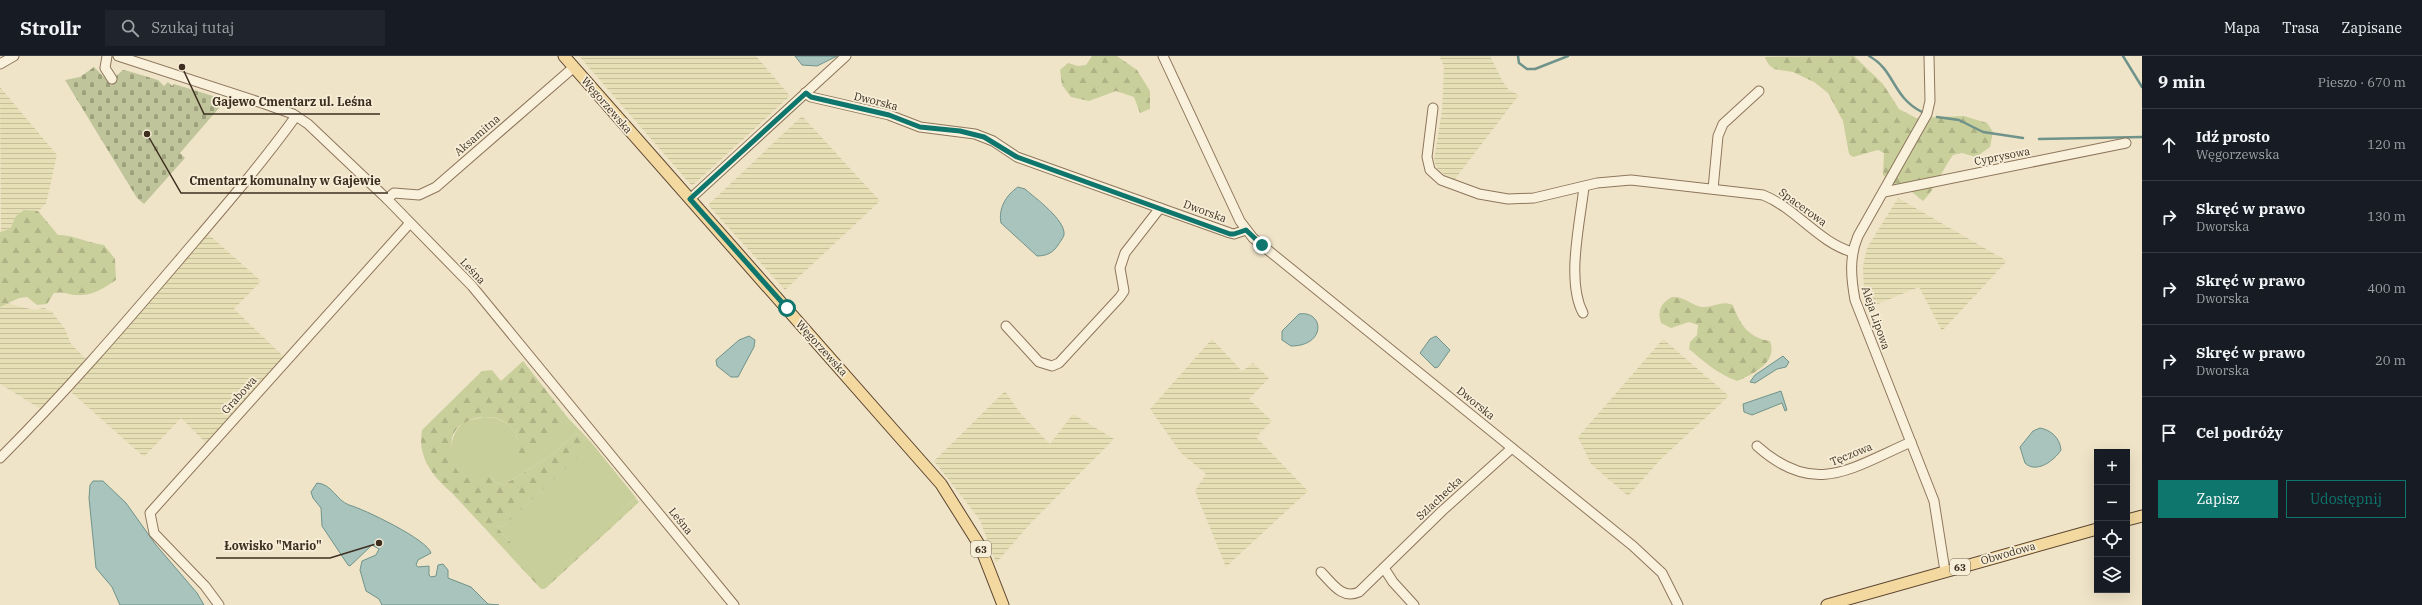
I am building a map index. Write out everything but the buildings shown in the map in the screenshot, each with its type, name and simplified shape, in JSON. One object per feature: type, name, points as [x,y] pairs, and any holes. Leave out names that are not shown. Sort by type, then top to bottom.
[{"type":"main road","name":"Węgorzewska","points":[[564,56],[941,484],[980,546],[1003,605]]},
{"type":"main road","points":[[2130,519],[2142,516]]},
{"type":"main road","name":"Obwodowa","points":[[1828,605],[2094,530]]},
{"type":"street","points":[[1,63],[14,56]]},
{"type":"street","points":[[107,56],[106,68],[112,79]]},
{"type":"street","name":"Leśna","points":[[118,56],[244,96],[296,116],[308,124],[387,199],[472,286],[734,605]]},
{"type":"street","points":[[690,199],[846,56]]},
{"type":"street","points":[[1163,56],[1246,230]]},
{"type":"street","name":"Aleja Lipowa","points":[[1929,56],[1930,101],[1927,114],[1858,236],[1852,252],[1851,266],[1855,300],[1934,501],[1946,571]]},
{"type":"street","name":"Aksamitna","points":[[387,199],[394,193],[419,195],[436,187],[574,67]]},
{"type":"street","points":[[1713,189],[1718,136],[1723,124],[1759,91]]},
{"type":"street","name":"Dworska","points":[[806,93],[811,97],[889,115],[920,127],[960,131],[984,137],[1017,157],[1160,208],[1234,234],[1246,230],[1266,249],[1648,560],[1662,573],[1678,605]]},
{"type":"street","name":"Spacerowa","points":[[1433,108],[1428,165],[1441,180],[1479,194],[1508,199],[1549,196],[1612,181],[1631,180],[1763,195],[1772,198],[1834,245],[1852,252]]},
{"type":"street","points":[[0,458],[39,419],[177,262],[269,154],[296,116]]},
{"type":"street","name":"Cyprysowa","points":[[1884,192],[2126,143]]},
{"type":"street","points":[[1583,313],[1576,296],[1574,274],[1584,187]]},
{"type":"street","points":[[1006,326],[1038,362],[1052,366],[1059,362],[1120,297],[1124,290],[1120,268],[1124,253],[1160,208]]},
{"type":"street","name":"Grabowa","points":[[219,605],[205,586],[154,533],[150,513],[410,223]]},
{"type":"street","name":"Tęczowa","points":[[1757,446],[1774,462],[1810,475],[1833,475],[1911,442]]},
{"type":"street","name":"Szlachecka","points":[[1321,572],[1338,589],[1348,595],[1359,592],[1442,511],[1512,448]]},
{"type":"street","points":[[1384,568],[1414,605]]},
{"type":"shaded area","points":[[579,56],[756,56],[790,96],[692,186]]},
{"type":"shaded area","points":[[1439,56],[1490,56],[1503,82],[1509,90],[1519,95],[1455,179],[1447,177],[1437,168],[1434,160],[1442,111],[1444,66]]},
{"type":"shaded area","points":[[0,87],[57,155],[46,204],[38,211],[24,211],[16,216],[10,229],[1,233]]},
{"type":"shaded area","points":[[802,116],[880,201],[785,290],[708,205]]},
{"type":"shaded area","points":[[1898,198],[2007,261],[1942,331],[1919,287],[1868,308],[1864,292],[1863,266],[1867,248]]},
{"type":"shaded area","points":[[208,234],[261,281],[234,309],[284,357],[206,443],[181,418],[144,457],[71,392]]},
{"type":"shaded area","points":[[7,303],[34,310],[44,308],[52,312],[65,329],[71,344],[86,359],[44,411],[0,384],[0,307]]},
{"type":"shaded area","points":[[1212,339],[1242,371],[1253,363],[1269,378],[1249,399],[1272,421],[1256,437],[1308,491],[1226,567],[1195,491],[1206,474],[1181,453],[1150,409]]},
{"type":"shaded area","points":[[1663,339],[1729,396],[1661,459],[1628,496],[1591,464],[1578,437]]},
{"type":"shaded area","points":[[1005,391],[1020,413],[1050,444],[1073,414],[1114,439],[1029,525],[996,563],[980,520],[934,461]]},
{"type":"green space","points":[[1092,56],[1117,56],[1137,70],[1150,91],[1150,109],[1140,113],[1134,97],[1116,91],[1089,101],[1071,97],[1062,85],[1060,70],[1068,63],[1078,66],[1086,65]]},
{"type":"green space","points":[[1854,56],[1883,84],[1899,109],[1916,118],[1964,116],[1987,123],[1993,132],[1990,147],[1976,157],[1962,153],[1953,155],[1932,190],[1923,201],[1912,192],[1900,191],[1883,175],[1884,153],[1878,150],[1853,157],[1849,154],[1843,121],[1828,93],[1814,82],[1793,72],[1774,69],[1769,65],[1765,57]]},
{"type":"green space","points":[[94,67],[109,82],[123,70],[158,80],[164,86],[168,82],[172,86],[174,84],[226,100],[180,153],[185,158],[144,204],[137,198],[65,80],[80,77]]},
{"type":"green space","points":[[24,210],[38,211],[58,235],[70,236],[104,245],[115,259],[116,280],[98,291],[89,294],[78,295],[61,292],[54,293],[47,304],[37,305],[27,297],[19,298],[0,307],[0,232],[10,229],[16,216]]},
{"type":"green space","points":[[1672,297],[1681,298],[1694,305],[1702,307],[1725,303],[1733,305],[1742,324],[1751,334],[1770,341],[1772,348],[1768,361],[1757,371],[1737,381],[1717,371],[1689,349],[1690,342],[1697,335],[1698,325],[1689,322],[1671,328],[1661,323],[1659,314],[1661,307]]},
{"type":"green space","points":[[523,361],[568,418],[568,423],[526,459],[517,455],[517,437],[506,423],[486,417],[464,423],[454,433],[451,446],[455,467],[459,472],[463,476],[469,478],[483,478],[491,476],[496,483],[504,485],[553,454],[576,433],[591,442],[591,445],[503,526],[497,527],[544,582],[635,498],[639,502],[546,588],[541,589],[433,474],[424,458],[421,440],[422,430],[482,371],[492,370],[501,381]]},
{"type":"green space","points":[[484,417],[498,419],[509,425],[516,435],[519,449],[568,423],[568,418],[591,442],[576,433],[553,454],[504,485],[496,483],[491,476],[472,480],[462,476],[457,470],[453,463],[451,447],[456,431],[463,423]]},
{"type":"green space","points":[[591,442],[637,499],[635,498],[544,583],[497,527],[503,526],[590,445]]},
{"type":"water","points":[[795,56],[837,56],[817,66],[802,65]]},
{"type":"water","points":[[1018,187],[1025,189],[1049,210],[1055,216],[1063,229],[1064,235],[1062,239],[1056,248],[1049,254],[1037,256],[1001,223],[1000,218],[1004,203],[1010,194]]},
{"type":"water","points":[[1299,314],[1307,314],[1313,317],[1317,322],[1318,328],[1316,335],[1311,340],[1303,344],[1291,346],[1282,340],[1282,331]]},
{"type":"water","points":[[749,336],[755,340],[754,347],[738,377],[731,377],[717,366],[716,360],[739,340]]},
{"type":"water","points":[[1436,336],[1450,350],[1438,367],[1435,368],[1420,353],[1430,339]]},
{"type":"water","points":[[1783,356],[1789,362],[1786,367],[1777,369],[1755,383],[1750,382],[1755,375]]},
{"type":"water","points":[[1781,391],[1787,410],[1785,411],[1782,403],[1752,415],[1744,412],[1743,404]]},
{"type":"water","points":[[2040,428],[2048,431],[2057,438],[2061,450],[2054,458],[2044,465],[2039,467],[2029,466],[2025,463],[2020,447],[2033,431]]},
{"type":"water","points":[[93,481],[103,481],[126,503],[156,545],[197,593],[204,605],[120,605],[112,587],[96,568],[89,498],[90,485]]},
{"type":"water","points":[[317,483],[326,486],[345,503],[368,512],[408,533],[427,547],[431,553],[418,560],[416,565],[418,567],[429,566],[429,575],[431,577],[436,576],[438,565],[443,564],[448,570],[448,578],[471,587],[488,604],[499,605],[382,605],[379,599],[366,591],[360,570],[362,561],[376,555],[379,549],[372,545],[350,566],[348,565],[322,526],[321,508],[313,498],[311,492]]},
{"type":"waterway","points":[[1518,56],[1519,63],[1527,69],[1535,69],[1568,56]]},
{"type":"waterway","points":[[1869,56],[1878,62],[1884,69],[1905,99],[1912,106],[1922,112]]},
{"type":"waterway","points":[[2123,56],[2142,87]]},
{"type":"waterway","points":[[1937,117],[1959,120],[1983,132],[2023,138]]},
{"type":"waterway","points":[[2039,139],[2142,137]]},
{"type":"place","name":"Gajewo Cmentarz ul. Leśna","points":[[182,67]]},
{"type":"place","name":"Cmentarz komunalny w Gajewie","points":[[147,134]]},
{"type":"place","name":"Łowisko \"Mario\"","points":[[379,543]]},
{"type":"route","points":[[787,308],[690,199],[806,93],[811,97],[889,115],[920,127],[960,131],[984,137],[993,141],[1017,157],[1230,234],[1240,233],[1246,230],[1262,245]]}]
